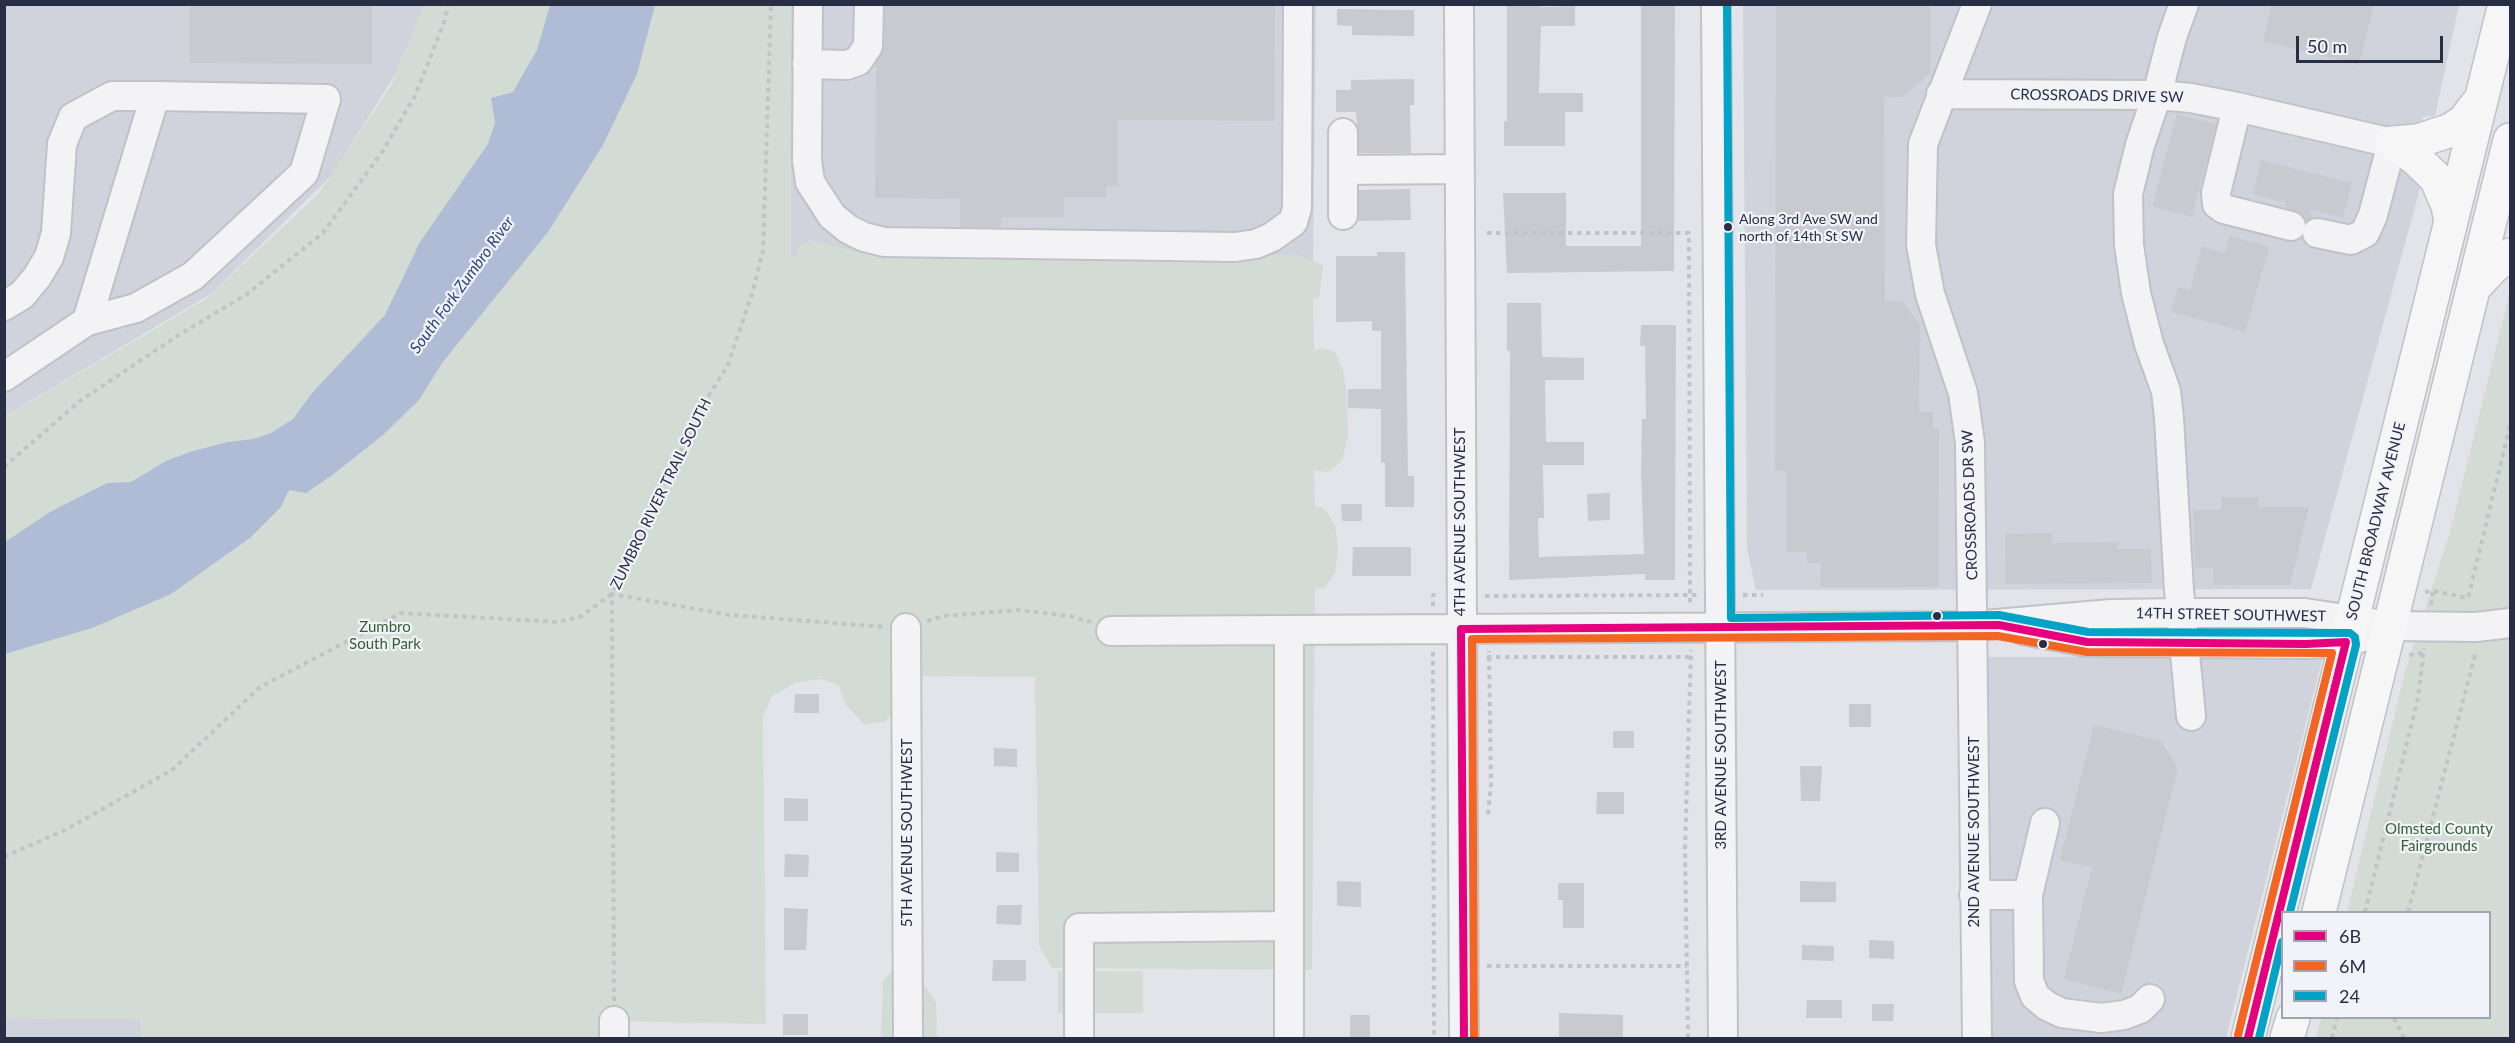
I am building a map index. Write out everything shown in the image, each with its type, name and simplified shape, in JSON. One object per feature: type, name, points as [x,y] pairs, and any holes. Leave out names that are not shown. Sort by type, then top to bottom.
[{"type":"main road","name":"SOUTH BROADWAY AVENUE","points":[[2248,1038],[2505,4]]},
{"type":"main road","points":[[2392,143],[2418,141],[2451,130],[2464,121],[2484,95]]},
{"type":"main road","points":[[2392,143],[2414,157],[2436,178],[2448,206],[2451,222]]},
{"type":"main road","points":[[2319,911],[2474,287],[2509,163]]},
{"type":"main road","points":[[2474,287],[2494,266],[2511,255]]},
{"type":"main road","points":[[2287,1038],[2292,1019]]},
{"type":"street","points":[[808,4],[807,160],[810,182],[832,216],[848,229],[864,237],[884,242],[1235,248],[1256,244],[1272,237],[1293,222],[1297,208],[1298,4]]},
{"type":"street","points":[[807,64],[847,65],[858,61],[868,46],[869,4]]},
{"type":"street","name":"4TH AVENUE SOUTHWEST","points":[[1459,4],[1464,1038]]},
{"type":"street","name":"3RD AVENUE SOUTHWEST","points":[[1716,4],[1723,1038]]},
{"type":"street","name":"CROSSROADS DR SW","points":[[1977,4],[1923,144],[1921,244],[1930,294],[1963,393],[1970,443],[1986,626]]},
{"type":"street","points":[[2184,4],[2140,145],[2128,194],[2129,244],[2136,293],[2149,344],[2166,391],[2181,613],[2191,716]]},
{"type":"street","name":"CROSSROADS DRIVE SW","points":[[1941,94],[2157,95],[2237,107],[2392,143]]},
{"type":"street","points":[[4,306],[22,295],[37,277],[49,257],[56,233],[62,144],[73,117],[112,96],[326,99],[304,173],[193,276],[136,308],[87,321],[4,377]]},
{"type":"street","points":[[87,321],[155,96]]},
{"type":"street","points":[[2237,107],[2216,193],[2217,204],[2224,209],[2304,230],[2351,240],[2366,233],[2392,143]]},
{"type":"street","points":[[1343,133],[1343,215]]},
{"type":"street","points":[[1343,170],[1459,169]]},
{"type":"street","name":"14TH STREET SOUTHWEST","points":[[1111,631],[1289,632],[1986,626],[2092,615],[2181,613],[2305,613],[2349,630]]},
{"type":"street","name":"14TH STREET SOUTHWEST","points":[[1986,626],[2076,641],[2295,644],[2349,630],[2391,626],[2476,627],[2511,623]]},
{"type":"street","name":"2ND AVENUE SOUTHWEST","points":[[1977,1038],[1974,895],[1986,626]]},
{"type":"street","name":"5TH AVENUE SOUTHWEST","points":[[906,628],[908,1038]]},
{"type":"street","points":[[1288,1038],[1289,632]]},
{"type":"street","points":[[2045,823],[2028,895],[2029,981],[2035,996],[2046,1006],[2062,1013],[2101,1018],[2140,1009],[2150,999]]},
{"type":"street","points":[[1974,895],[2028,895]]},
{"type":"street","points":[[1078,1038],[1079,928],[1288,926]]},
{"type":"path","points":[[4,467],[80,401],[174,338],[247,294],[323,232],[382,152],[415,96],[445,20],[448,4]]},
{"type":"path","name":"ZUMBRO RIVER TRAIL SOUTH","points":[[4,857],[67,829],[172,770],[260,687],[401,613],[557,622],[580,618],[612,594],[704,403],[727,367],[752,294],[763,251],[771,4]]},
{"type":"path","points":[[1487,233],[1689,233],[1691,657],[1686,849],[1688,1038]]},
{"type":"path","points":[[2433,591],[2468,598],[2511,426]]},
{"type":"path","points":[[614,1030],[612,594],[729,615],[906,628],[944,615],[1018,610],[1070,615],[1111,631]]},
{"type":"path","points":[[1488,596],[1689,595]]},
{"type":"path","points":[[2365,911],[2418,698],[2423,653]]},
{"type":"path","points":[[2408,911],[2475,655]]},
{"type":"path","points":[[1433,657],[1434,1038]]},
{"type":"path","points":[[1489,657],[1691,657]]},
{"type":"path","points":[[1486,966],[1687,966]]},
{"type":"path","points":[[2332,1038],[2337,1019]]},
{"type":"path","points":[[2395,1019],[2404,1038]]},
{"type":"shaded area","points":[[4,5],[425,5],[395,75],[331,176],[211,294],[5,416]]},
{"type":"shaded area","points":[[791,5],[1316,5],[1313,261],[791,256]]},
{"type":"shaded area","points":[[1743,5],[2459,5],[2435,116],[2423,117],[2414,169],[2423,177],[2311,589],[1756,590],[1747,548]]},
{"type":"shaded area","points":[[2323,656],[2226,1038],[1977,1038],[1973,657]]},
{"type":"shaded area","points":[[5,1018],[156,1019],[156,1038],[5,1038]]},
{"type":"green space","name":"Zumbro South Park","points":[[424,5],[791,5],[791,256],[795,256],[799,246],[809,240],[850,250],[902,252],[1298,255],[1323,265],[1319,298],[1313,299],[1314,351],[1321,348],[1335,352],[1343,370],[1347,393],[1348,437],[1342,461],[1328,472],[1314,470],[1315,506],[1325,509],[1335,525],[1338,549],[1335,573],[1325,588],[1315,589],[1312,970],[1052,968],[1039,946],[1035,677],[900,676],[901,703],[885,722],[864,724],[846,705],[839,686],[821,679],[795,683],[772,696],[763,716],[766,1024],[606,1021],[598,1038],[141,1038],[140,1019],[5,1018],[4,417],[206,299],[319,193],[392,84]]},
{"type":"green space","name":"Olmsted County Fairgrounds","points":[[2510,291],[2510,1038],[2316,1038],[2321,1019],[2491,1019],[2491,911],[2347,911],[2405,672],[2449,535]]},
{"type":"green space","points":[[899,966],[921,980],[936,1003],[937,1038],[881,1038],[883,980]]},
{"type":"green space","points":[[1058,971],[1143,971],[1143,1013],[1058,1013]]},
{"type":"water","name":"South Fork Zumbro River","points":[[550,5],[655,5],[637,74],[603,145],[548,232],[442,363],[419,400],[384,434],[331,476],[306,493],[289,490],[281,507],[251,537],[171,594],[92,628],[5,654],[5,542],[50,512],[107,483],[131,482],[166,461],[193,451],[228,442],[254,439],[271,433],[293,419],[312,393],[385,315],[420,242],[488,144],[495,123],[491,98],[513,92],[537,50]]},
{"type":"building","points":[[190,4],[372,4],[372,64],[190,63]]},
{"type":"building","points":[[885,4],[1275,4],[1274,121],[1118,120],[1118,186],[1106,186],[1106,197],[1064,197],[1064,217],[1001,217],[1001,227],[960,227],[960,199],[875,198],[876,64],[884,46]]},
{"type":"building","points":[[1541,4],[1541,7],[1575,6],[1575,26],[1541,26],[1539,93],[1583,93],[1583,112],[1565,112],[1565,146],[1504,146],[1504,121],[1507,121],[1507,5]]},
{"type":"building","points":[[1641,4],[1675,4],[1674,271],[1507,273],[1503,193],[1566,193],[1566,246],[1641,246]]},
{"type":"building","points":[[1776,4],[1930,4],[1930,73],[1903,97],[1884,97],[1885,302],[1902,301],[1920,325],[1919,412],[1933,412],[1933,429],[1939,429],[1938,587],[1820,587],[1821,563],[1807,563],[1807,552],[1786,552],[1786,471],[1775,471]]},
{"type":"building","points":[[2272,4],[2374,4],[2359,65],[2263,41]]},
{"type":"building","points":[[1337,9],[1414,10],[1414,36],[1352,35],[1352,26],[1337,25]]},
{"type":"building","points":[[1414,79],[1414,105],[1410,105],[1411,153],[1359,153],[1356,112],[1336,112],[1336,90],[1351,90],[1351,80]]},
{"type":"building","points":[[2177,114],[2216,124],[2192,217],[2152,206]]},
{"type":"building","points":[[2261,160],[2352,183],[2343,218],[2310,209],[2312,217],[2307,221],[2302,214],[2287,208],[2283,196],[2281,202],[2253,194]]},
{"type":"building","points":[[1410,189],[1411,220],[1358,221],[1359,190]]},
{"type":"building","points":[[2230,236],[2269,247],[2245,332],[2171,312],[2178,287],[2190,290],[2202,246],[2225,253]]},
{"type":"building","points":[[1377,252],[1405,252],[1408,476],[1414,476],[1414,507],[1385,507],[1385,463],[1381,463],[1381,409],[1348,408],[1348,389],[1381,389],[1381,331],[1372,331],[1372,321],[1336,322],[1336,256],[1377,256]]},
{"type":"building","points":[[1507,303],[1541,303],[1542,357],[1584,358],[1584,380],[1545,380],[1546,442],[1584,442],[1584,465],[1543,465],[1544,518],[1538,518],[1539,557],[1644,554],[1641,472],[1642,419],[1646,419],[1645,346],[1640,346],[1641,325],[1676,325],[1675,580],[1645,580],[1645,574],[1509,580],[1510,351],[1507,351]]},
{"type":"building","points":[[1610,493],[1610,520],[1588,521],[1587,494]]},
{"type":"building","points":[[2221,497],[2258,497],[2259,507],[2309,507],[2290,585],[2214,585],[2213,568],[2195,568],[2193,510],[2221,510]]},
{"type":"building","points":[[1341,504],[1362,504],[1362,521],[1342,521]]},
{"type":"building","points":[[2052,533],[2052,543],[2118,542],[2118,549],[2151,549],[2152,583],[2006,584],[2005,534]]},
{"type":"building","points":[[1353,547],[1411,547],[1411,576],[1352,576]]},
{"type":"building","points":[[795,694],[819,694],[819,713],[794,713]]},
{"type":"building","points":[[1849,704],[1871,704],[1871,727],[1849,727]]},
{"type":"building","points":[[2094,725],[2161,741],[2178,768],[2121,994],[2064,979],[2092,867],[2060,860]]},
{"type":"building","points":[[1613,731],[1634,731],[1634,748],[1613,748]]},
{"type":"building","points":[[994,748],[1017,749],[1017,767],[994,766]]},
{"type":"building","points":[[1800,766],[1822,766],[1820,801],[1801,801]]},
{"type":"building","points":[[1597,792],[1624,792],[1624,814],[1596,814]]},
{"type":"building","points":[[784,798],[808,799],[808,821],[784,821]]},
{"type":"building","points":[[996,852],[1019,853],[1019,872],[996,872]]},
{"type":"building","points":[[785,854],[809,855],[808,877],[784,877]]},
{"type":"building","points":[[1337,881],[1361,882],[1361,907],[1337,906]]},
{"type":"building","points":[[1800,881],[1836,882],[1836,902],[1800,902]]},
{"type":"building","points":[[1558,883],[1584,883],[1584,928],[1563,928],[1563,900],[1558,900]]},
{"type":"building","points":[[997,905],[1022,905],[1021,925],[996,924]]},
{"type":"building","points":[[784,908],[808,909],[806,950],[784,950]]},
{"type":"building","points":[[1869,940],[1894,941],[1894,959],[1869,958]]},
{"type":"building","points":[[1802,945],[1834,946],[1834,961],[1802,960]]},
{"type":"building","points":[[993,960],[1026,960],[1026,981],[992,981]]},
{"type":"building","points":[[1807,1000],[1842,1000],[1842,1018],[1806,1018]]},
{"type":"building","points":[[1872,1004],[1894,1004],[1893,1021],[1872,1021]]},
{"type":"building","points":[[1559,1013],[1623,1015],[1623,1038],[1559,1038]]},
{"type":"building","points":[[783,1014],[808,1014],[808,1035],[783,1035]]},
{"type":"building","points":[[1350,1015],[1370,1015],[1370,1038],[1350,1038]]},
{"type":"transit line","name":"24","points":[[1727,4],[1731,618],[1999,615],[2088,632],[2350,633],[2355,637],[2356,645],[2290,911]]},
{"type":"transit line","name":"6B","points":[[1464,1038],[1461,629],[1999,625],[2087,642],[2306,644],[2346,642],[2248,1038]]},
{"type":"transit line","name":"6M","points":[[1474,1038],[1472,639],[1998,636],[2087,652],[2332,653],[2238,1035]]},
{"type":"transit line","name":"24","points":[[2259,1038],[2281,946]]},
{"type":"place","name":"Along 3rd Ave SW and north of 14th St SW","points":[[1728,227]]}]
